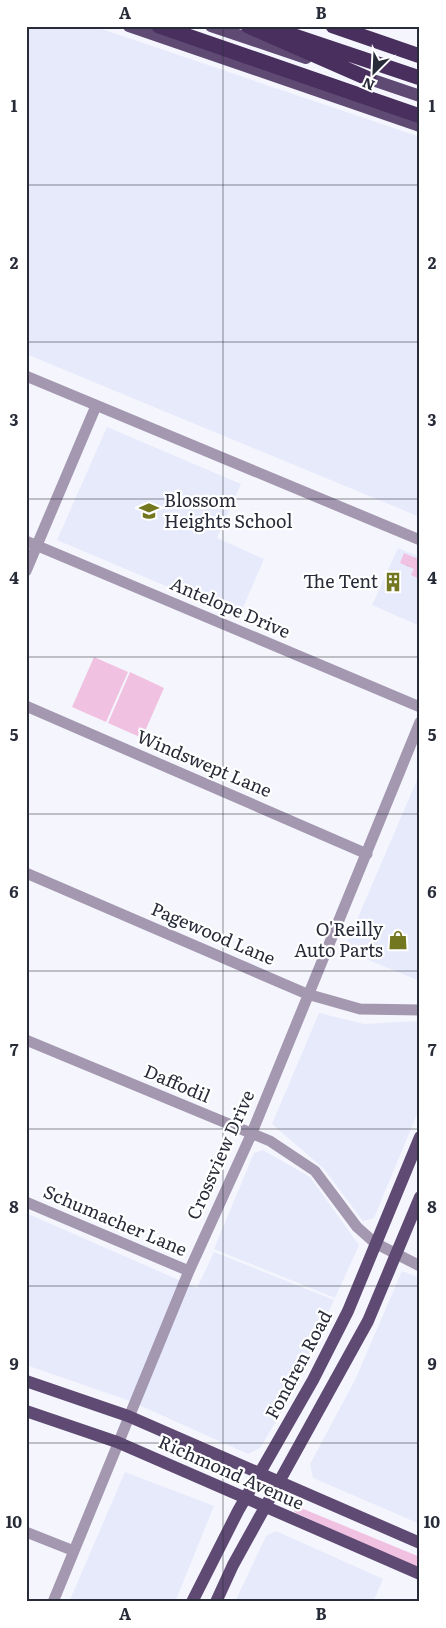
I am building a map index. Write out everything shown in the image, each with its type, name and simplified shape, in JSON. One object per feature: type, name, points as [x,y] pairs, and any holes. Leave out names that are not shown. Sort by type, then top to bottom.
[{"type":"highway","points":[[159,26],[420,116]]},
{"type":"highway","points":[[248,26],[369,79]]},
{"type":"highway","points":[[265,26],[420,78]]},
{"type":"highway","points":[[333,26],[420,56]]},
{"type":"main road","points":[[129,26],[420,126]]},
{"type":"main road","points":[[212,26],[420,96]]},
{"type":"main road","name":"Fondren Road","points":[[192,1602],[245,1499],[329,1349],[348,1311],[420,1137]]},
{"type":"main road","points":[[216,1602],[279,1483],[351,1356],[368,1321],[420,1197]]},
{"type":"main road","name":"Richmond Avenue","points":[[26,1381],[128,1416],[420,1543]]},
{"type":"main road","name":"Richmond Avenue","points":[[26,1411],[117,1442],[420,1574]]},
{"type":"street","points":[[26,376],[420,540]]},
{"type":"street","points":[[26,571],[32,543],[96,406]]},
{"type":"street","name":"Antelope Drive","points":[[32,543],[420,707]]},
{"type":"street","name":"Windswept Lane","points":[[26,706],[367,854]]},
{"type":"street","name":"Crossview Drive","points":[[53,1602],[117,1442],[189,1271],[251,1134],[420,722]]},
{"type":"street","name":"Pagewood Lane","points":[[26,873],[307,994],[360,1009],[420,1010]]},
{"type":"street","name":"Daffodil","points":[[26,1040],[270,1141],[315,1171],[357,1227],[375,1243],[420,1266]]},
{"type":"street","name":"Schumacher Lane","points":[[26,1202],[189,1271]]},
{"type":"street","points":[[26,1532],[74,1551]]},
{"type":"shaded area","points":[[26,26],[93,26],[420,137],[420,517],[26,354]]},
{"type":"shaded area","name":"Blossom Heights School","points":[[107,427],[241,484],[217,538],[264,559],[239,617],[57,540]]},
{"type":"shaded area","name":"The Tent","points":[[398,548],[420,557],[420,626],[372,605]]},
{"type":"shaded area","points":[[420,773],[420,981],[344,950]]},
{"type":"shaded area","points":[[319,1013],[364,1024],[420,1021],[420,1107],[374,1218],[363,1221],[324,1169],[272,1124]]},
{"type":"shaded area","points":[[263,1150],[310,1177],[359,1245],[335,1298],[214,1249],[254,1153]]},
{"type":"shaded area","points":[[26,1213],[197,1288],[214,1252],[334,1300],[287,1403],[260,1448],[248,1454],[130,1401],[26,1365]]},
{"type":"shaded area","points":[[402,1271],[420,1278],[420,1524],[313,1478],[310,1464],[355,1380]]},
{"type":"shaded area","points":[[125,1472],[214,1506],[175,1602],[69,1602]]},
{"type":"shaded area","points":[[276,1531],[383,1579],[373,1602],[235,1602],[266,1536]]},
{"type":"green space","points":[[404,553],[420,560],[420,579],[411,575],[414,569],[400,563]]},
{"type":"green space","points":[[94,657],[128,672],[106,722],[72,707]]},
{"type":"green space","points":[[130,672],[164,688],[142,738],[108,723]]},
{"type":"green space","points":[[290,1506],[301,1508],[420,1557],[420,1569],[296,1513]]},
{"type":"place","name":"Blossom Heights School","points":[[149,511]]},
{"type":"place","name":"The Tent","points":[[393,582]]},
{"type":"place","name":"O'Reilly Auto Parts","points":[[398,940]]}]
